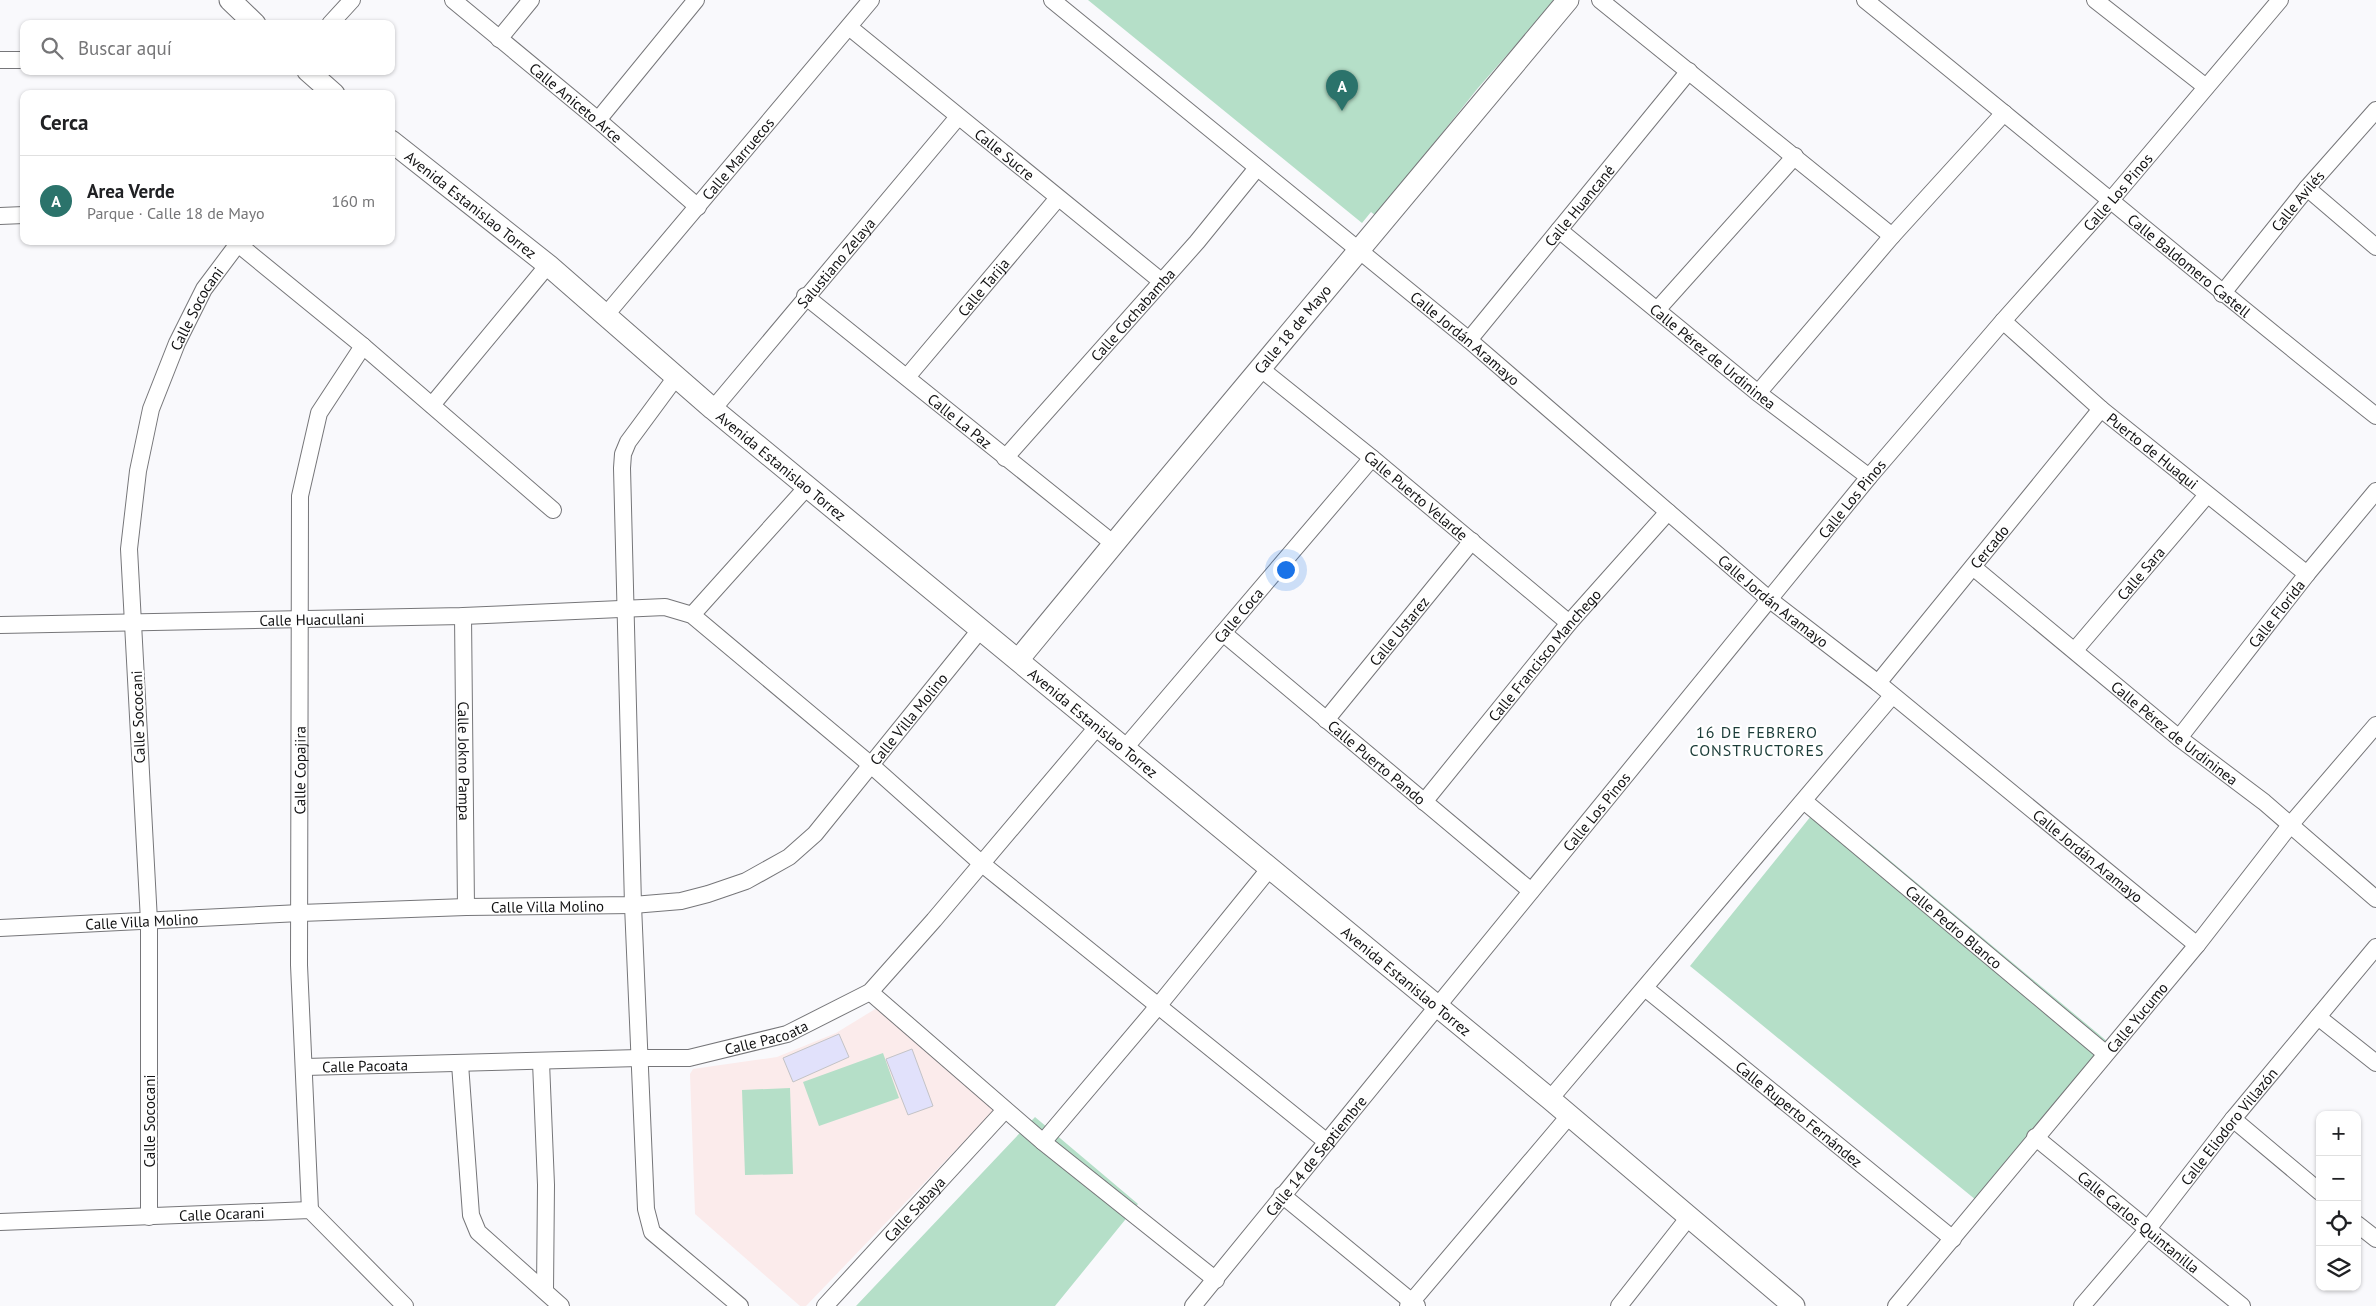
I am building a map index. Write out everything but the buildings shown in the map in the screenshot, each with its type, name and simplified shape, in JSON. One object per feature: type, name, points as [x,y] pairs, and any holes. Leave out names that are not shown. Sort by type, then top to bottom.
[{"type":"street","points":[[230,0],[251,20]]},
{"type":"street","points":[[334,20],[352,0]]},
{"type":"street","name":"Calle Aniceto Arce","points":[[453,0],[598,120],[698,207]]},
{"type":"street","points":[[499,39],[531,0]]},
{"type":"street","points":[[598,120],[696,0]]},
{"type":"street","name":"Calle Marruecos","points":[[605,316],[871,0]]},
{"type":"street","name":"Calle Jordán Aramayo","points":[[1052,0],[1470,340],[1770,600],[1878,683],[2197,944]]},
{"type":"street","name":"Calle 18 de Mayo","points":[[1018,660],[1261,369],[1358,248],[1568,0]]},
{"type":"street","points":[[1600,0],[1892,236]]},
{"type":"street","name":"Calle Baldomero Castell","points":[[1865,0],[2112,200],[2222,294],[2376,416]]},
{"type":"street","name":"Calle Los Pinos","points":[[1437,1006],[1869,477],[2003,320],[2112,200],[2280,0]]},
{"type":"street","points":[[2100,1],[2206,87]]},
{"type":"street","name":"Calle Sucre","points":[[849,27],[1161,281]]},
{"type":"street","points":[[0,60],[20,60]]},
{"type":"street","name":"Calle Huancané","points":[[1470,340],[1690,71]]},
{"type":"street","points":[[313,75],[329,90]]},
{"type":"street","name":"Calle Avilés","points":[[2222,294],[2307,188],[2376,110]]},
{"type":"street","points":[[1758,393],[1892,236],[2004,113]]},
{"type":"street","name":"Salustiano Zelaya","points":[[713,409],[805,296],[958,117]]},
{"type":"street","name":"Avenida Estanislao Torrez","points":[[395,143],[548,265],[713,409],[1550,1099],[1794,1306]]},
{"type":"street","points":[[1657,310],[1795,156]]},
{"type":"street","name":"Calle Cochabamba","points":[[1005,458],[1161,281],[1198,242],[1257,168]]},
{"type":"street","points":[[2307,188],[2376,247]]},
{"type":"street","name":"Calle Tarija","points":[[907,377],[1058,198]]},
{"type":"street","points":[[0,216],[20,215]]},
{"type":"street","name":"Calle Pérez de Urdininea","points":[[1559,230],[1758,393],[1869,477]]},
{"type":"street","name":"Calle Sococani","points":[[149,1217],[149,921],[129,549],[138,471],[151,409],[178,343],[204,289],[237,245]]},
{"type":"street","points":[[241,245],[363,346],[553,510]]},
{"type":"street","points":[[432,405],[548,265]]},
{"type":"street","name":"Calle La Paz","points":[[805,296],[1114,544]]},
{"type":"street","name":"Puerto de Huaqui","points":[[2003,320],[2101,409],[2307,574]]},
{"type":"street","name":"Calle Copajira","points":[[310,1210],[299,965],[300,496],[319,413],[363,346]]},
{"type":"street","name":"Calle Puerto Velarde","points":[[1261,369],[1372,458],[1569,623]]},
{"type":"street","points":[[676,377],[636,429],[623,454],[633,905],[646,1209],[652,1232],[740,1306]]},
{"type":"street","name":"Cercado","points":[[1878,683],[2101,409]]},
{"type":"street","name":"Calle Coca","points":[[1124,749],[1372,458]]},
{"type":"street","points":[[807,486],[692,615],[871,765],[981,863],[1327,1142]]},
{"type":"street","name":"Calle Florida","points":[[2179,738],[2307,574],[2376,491]]},
{"type":"street","name":"Calle Sara","points":[[2075,650],[2207,495]]},
{"type":"street","name":"Calle Francisco Manchego","points":[[1424,802],[1569,623],[1668,512]]},
{"type":"street","name":"Calle Ustarez","points":[[1326,720],[1472,541]]},
{"type":"street","name":"Calle Pérez de Urdininea","points":[[1973,567],[2179,738],[2290,824],[2376,899]]},
{"type":"street","name":"Calle Huacullani","points":[[0,625],[134,624],[299,618],[463,616],[665,607],[692,615]]},
{"type":"street","name":"Calle Jokno Pampa","points":[[463,616],[466,907]]},
{"type":"street","name":"Calle Villa Molino","points":[[0,928],[300,913],[466,907],[633,905],[681,901],[708,894],[746,881],[789,857],[815,834],[980,630]]},
{"type":"street","name":"Calle Puerto Pando","points":[[1224,633],[1530,891]]},
{"type":"street","points":[[1550,1099],[1892,696]]},
{"type":"street","name":"Calle Yucumo","points":[[1896,1306],[2197,944],[2290,824],[2376,725]]},
{"type":"street","name":"Calle Pacoata","points":[[305,1067],[689,1058],[787,1034],[870,992],[934,920],[1098,726]]},
{"type":"street","name":"Calle Pedro Blanco","points":[[1804,801],[2105,1053]]},
{"type":"street","points":[[1044,1142],[1159,1005],[1270,868]]},
{"type":"street","name":"Calle Eliodoro Villazón","points":[[2082,1306],[2147,1230],[2233,1119],[2376,947]]},
{"type":"street","name":"Calle Ruperto Fernández","points":[[1646,988],[1953,1239]]},
{"type":"street","points":[[870,992],[1005,1110],[1216,1280]]},
{"type":"street","name":"Calle 14 de Septiembre","points":[[1193,1306],[1437,1006]]},
{"type":"street","points":[[2318,1017],[2376,1063]]},
{"type":"street","points":[[541,1062],[546,1185],[545,1291]]},
{"type":"street","points":[[460,1064],[470,1215],[478,1232],[561,1306]]},
{"type":"street","name":"Calle Sabaya","points":[[825,1306],[1005,1110]]},
{"type":"street","points":[[1282,1195],[1413,1305],[1569,1116]]},
{"type":"street","points":[[2233,1119],[2316,1189]]},
{"type":"street","name":"Calle Carlos Quintanilla","points":[[2035,1137],[2242,1306]]},
{"type":"street","points":[[310,1210],[405,1306]]},
{"type":"street","name":"Calle Ocarani","points":[[0,1222],[310,1210]]},
{"type":"street","points":[[1619,1306],[1689,1217]]},
{"type":"street","points":[[2361,1227],[2376,1239]]},
{"type":"shaded area","points":[[885,1003],[1000,1104],[806,1306],[800,1306],[695,1214],[690,1074],[693,1069],[777,1057],[836,1033]]},
{"type":"green space","points":[[1088,0],[1555,0],[1478,88],[1376,216],[1371,212],[1362,223]]},
{"type":"green space","points":[[1811,816],[1859,853],[1869,843],[2108,1042],[1976,1200],[1690,966]]},
{"type":"green space","points":[[883,1053],[899,1098],[819,1126],[803,1082]]},
{"type":"green space","points":[[790,1088],[793,1174],[745,1175],[742,1090]]},
{"type":"green space","points":[[1035,1117],[1138,1204],[1055,1306],[856,1306]]},
{"type":"place","name":"Area Verde","points":[[1342,111]]},
{"type":"district","name":"16 DE FEBRERO CONSTRUCTORES","points":[[1757,741]]}]
